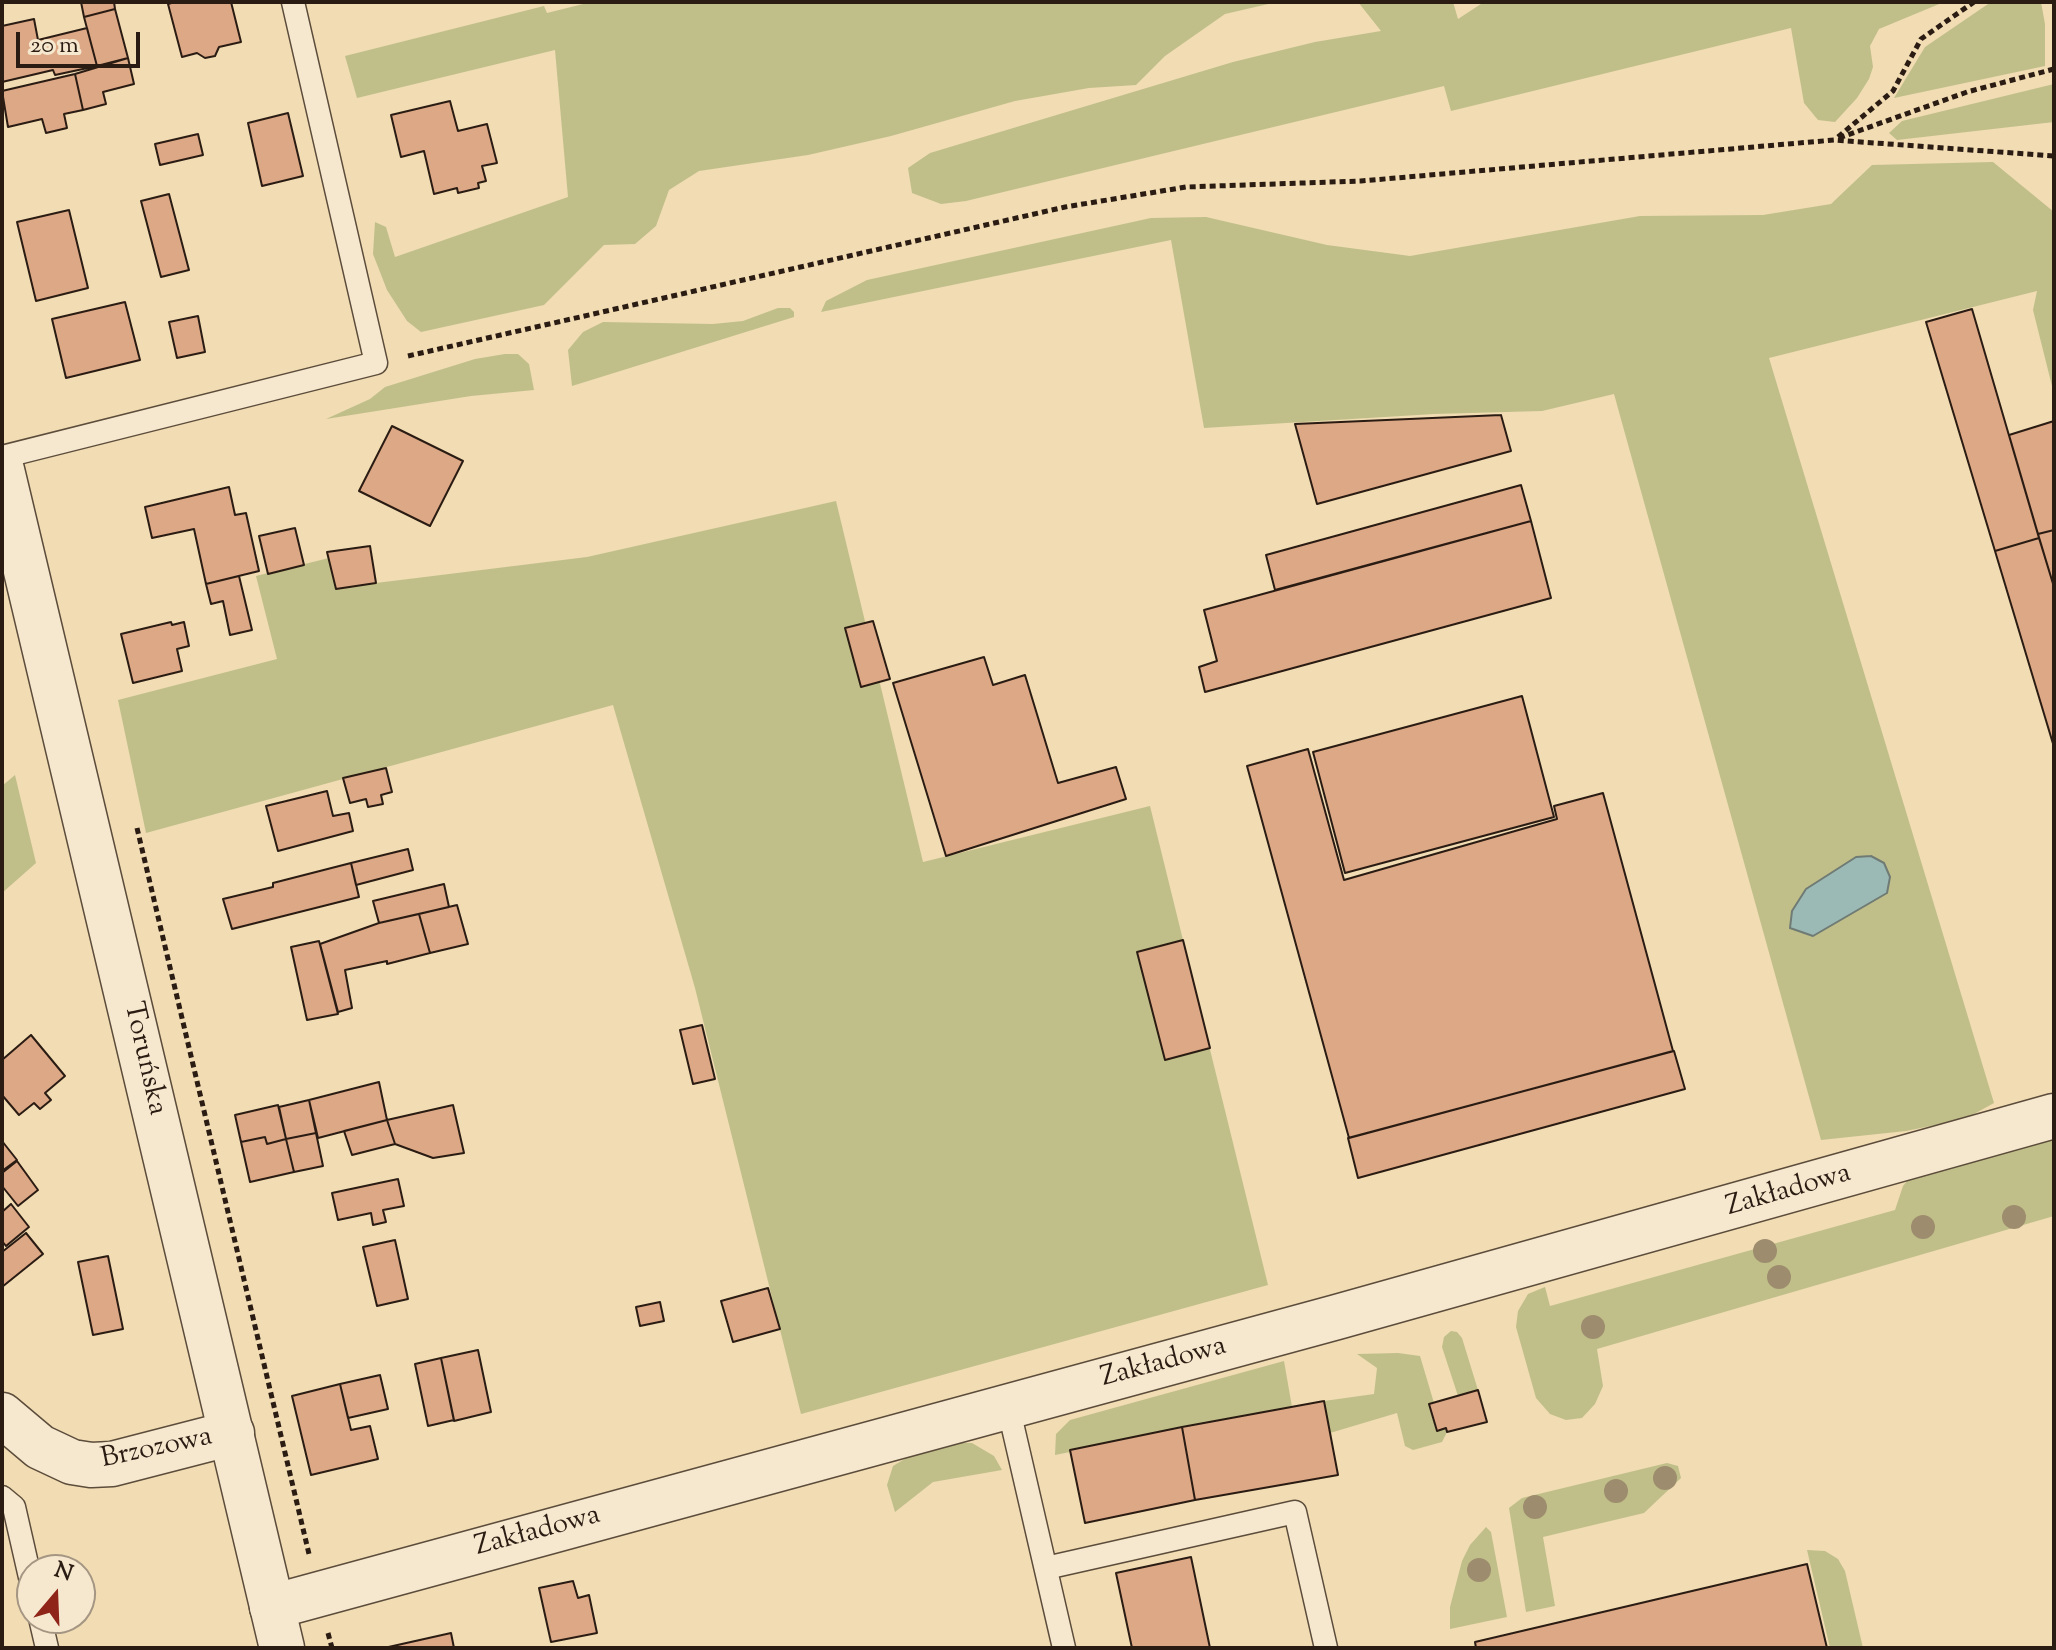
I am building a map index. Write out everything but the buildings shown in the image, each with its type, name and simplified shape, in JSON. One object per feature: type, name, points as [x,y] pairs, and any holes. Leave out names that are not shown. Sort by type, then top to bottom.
[{"type":"street","name":"Toruńska","points":[[2,470],[277,1627]]},
{"type":"street","name":"Zakładowa","points":[[277,1627],[1008,1406],[1675,1224],[2054,1116]]},
{"type":"street","name":"Brzozowa","points":[[2,1415],[40,1447],[72,1462],[91,1465],[112,1464],[232,1433]]},
{"type":"lane","points":[[2,457],[376,363],[293,2]]},
{"type":"lane","points":[[1008,1406],[1064,1648]]},
{"type":"lane","points":[[2,1497],[14,1507],[25,1554]]},
{"type":"lane","points":[[1046,1568],[1295,1512],[1326,1648]]},
{"type":"path","points":[[1834,140],[1893,91],[1921,39],[1974,2]]},
{"type":"path","points":[[1834,140],[1967,92],[2054,69]]},
{"type":"path","points":[[376,363],[1065,207],[1186,187],[1361,181],[1834,140],[2054,156]]},
{"type":"path","points":[[137,828],[312,1567]]},
{"type":"shaded area","points":[[591,2],[1277,2],[1225,14],[1165,56],[1136,85],[1089,88],[1015,101],[891,136],[808,155],[699,171],[669,190],[656,226],[635,244],[604,245],[544,305],[421,332],[407,321],[387,290],[373,254],[375,222],[386,227],[395,257],[568,197],[555,50],[357,98],[345,56],[544,6],[547,13]]},
{"type":"shaded area","points":[[1358,2],[1453,2],[1458,19],[1484,2],[1944,2],[1879,29],[1870,46],[1873,67],[1869,79],[1835,122],[1818,120],[1804,103],[1791,28],[1451,111],[1444,86],[966,201],[941,204],[912,193],[908,168],[930,153],[1233,62],[1315,42],[1381,31]]},
{"type":"shaded area","points":[[1991,2],[2041,2],[2045,24],[2045,66],[1894,98],[1925,47]]},
{"type":"shaded area","points":[[2054,84],[2054,122],[1897,140],[1889,133],[1902,121]]},
{"type":"shaded area","points":[[1993,162],[2054,212],[2054,394],[2033,310],[2037,291],[1769,358],[1994,1103],[1965,1119],[1906,1131],[1821,1140],[1614,394],[1542,411],[1434,414],[1204,428],[1171,240],[821,312],[826,301],[867,280],[1151,218],[1206,217],[1327,245],[1410,256],[1640,216],[1763,215],[1831,204],[1872,165]]},
{"type":"shaded area","points":[[778,308],[790,308],[794,317],[572,386],[568,350],[583,332],[603,322],[713,324],[743,321]]},
{"type":"shaded area","points":[[518,354],[529,364],[534,390],[471,396],[326,419],[370,399],[385,387],[475,359]]},
{"type":"shaded area","points":[[836,501],[923,862],[1150,806],[1268,1285],[801,1414],[695,988],[613,705],[146,833],[118,700],[277,659],[256,576],[329,558],[376,583],[587,557]]},
{"type":"shaded area","points":[[15,775],[36,863],[2,893],[2,786]]},
{"type":"shaded area","points":[[2054,1127],[2054,1216],[1597,1349],[1603,1386],[1595,1404],[1582,1418],[1566,1420],[1550,1414],[1536,1398],[1516,1327],[1518,1311],[1528,1294],[1545,1287],[1550,1306],[1895,1210],[1903,1186],[1919,1166]]},
{"type":"shaded area","points":[[1451,1331],[1462,1338],[1478,1390],[1458,1396],[1442,1347],[1444,1337]]},
{"type":"shaded area","points":[[1357,1354],[1420,1356],[1434,1403],[1429,1404],[1436,1431],[1446,1428],[1442,1442],[1413,1450],[1405,1446],[1397,1413],[1330,1433],[1324,1401],[1374,1394],[1377,1368]]},
{"type":"shaded area","points":[[1284,1361],[1292,1407],[1055,1455],[1056,1434],[1070,1420]]},
{"type":"shaded area","points":[[951,1443],[972,1443],[994,1456],[1002,1470],[933,1482],[895,1512],[887,1485],[893,1466],[918,1451]]},
{"type":"shaded area","points":[[1667,1463],[1678,1466],[1681,1478],[1644,1513],[1543,1537],[1555,1606],[1526,1612],[1509,1508],[1522,1498]]},
{"type":"shaded area","points":[[1486,1527],[1491,1532],[1507,1617],[1450,1629],[1450,1607],[1462,1561],[1470,1545]]},
{"type":"shaded area","points":[[1807,1550],[1825,1551],[1838,1559],[1845,1571],[1863,1648],[1830,1648]]},
{"type":"water","points":[[1871,856],[1884,863],[1890,877],[1887,893],[1813,936],[1790,928],[1792,911],[1806,889],[1856,857]]}]
